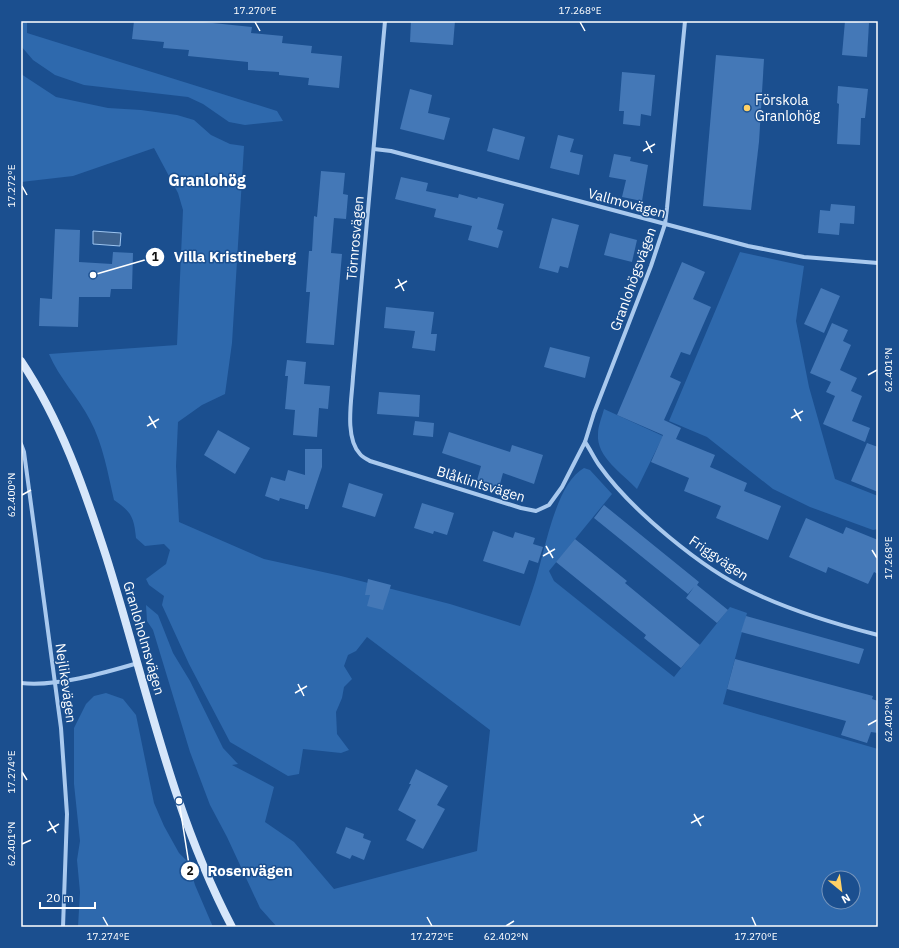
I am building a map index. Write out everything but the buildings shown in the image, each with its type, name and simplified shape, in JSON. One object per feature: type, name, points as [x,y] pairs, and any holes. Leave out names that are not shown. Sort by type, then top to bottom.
[{"type":"street","name":"Törnrosvägen","points":[[360,454],[354,445],[350,428],[353,377],[385,21]]},
{"type":"street","name":"Granlohögsvägen","points":[[585,442],[594,413],[651,266],[665,224],[685,21]]},
{"type":"street","name":"Vallmovägen","points":[[374,149],[391,151],[748,246],[804,257],[878,263]]},
{"type":"street","name":"Granloholmsvägen","points":[[21,361],[57,423],[87,496],[184,818],[203,866],[232,927]]},
{"type":"street","name":"Blåklintsvägen","points":[[360,454],[370,460],[416,475],[521,508],[536,511],[549,505],[562,487],[585,442]]},
{"type":"street","name":"Friggvägen","points":[[585,442],[598,465],[644,516],[700,561],[750,592],[797,612],[878,635]]},
{"type":"street","name":"Nejlikevägen","points":[[21,444],[24,452],[62,728],[67,814],[63,927]]},
{"type":"street","points":[[21,683],[33,684],[86,676],[138,662]]},
{"type":"shaded area","points":[[21,21],[27,21],[27,33],[277,111],[283,121],[245,125],[229,122],[203,104],[188,97],[84,85],[55,75],[33,60],[21,46]]},
{"type":"shaded area","points":[[21,74],[56,97],[108,108],[141,110],[177,115],[194,120],[211,135],[230,144],[244,146],[232,343],[225,394],[202,405],[178,422],[176,466],[179,522],[264,559],[341,576],[450,604],[520,626],[559,502],[574,476],[584,468],[590,470],[612,494],[549,571],[554,581],[674,677],[730,607],[747,613],[723,704],[878,749],[878,927],[277,927],[260,908],[227,837],[210,805],[190,752],[153,630],[147,621],[146,605],[158,615],[173,653],[190,681],[223,748],[238,764],[232,765],[274,787],[265,822],[294,842],[334,889],[477,851],[490,730],[367,637],[356,651],[348,655],[344,666],[352,679],[344,687],[342,698],[336,712],[337,734],[349,750],[341,753],[303,749],[299,774],[288,776],[230,742],[189,664],[162,605],[164,596],[149,585],[146,579],[166,564],[170,550],[164,544],[145,546],[136,538],[131,516],[125,508],[114,500],[105,459],[95,429],[53,363],[49,354],[177,345],[183,210],[178,193],[154,148],[73,176],[21,182]]},
{"type":"shaded area","points":[[93,231],[121,233],[120,246],[93,244]]},
{"type":"shaded area","points":[[740,252],[804,266],[796,321],[809,387],[835,479],[878,496],[878,529],[873,530],[810,507],[773,489],[707,437],[669,421]]},
{"type":"shaded area","points":[[604,409],[663,436],[637,489],[606,458],[601,450],[598,431]]},
{"type":"shaded area","points":[[106,693],[123,699],[136,715],[154,803],[164,826],[179,853],[188,862],[195,885],[213,927],[78,927],[80,892],[77,860],[80,841],[74,784],[74,728],[86,704],[94,696]]},
{"type":"place","name":"Förskola Granlohög","points":[[747,108]]},
{"type":"place","name":"Villa Kristineberg","points":[[93,275]]},
{"type":"place","name":"Rosenvägen","points":[[179,801]]},
{"type":"district","name":"Granlohög","points":[[207,180]]}]
